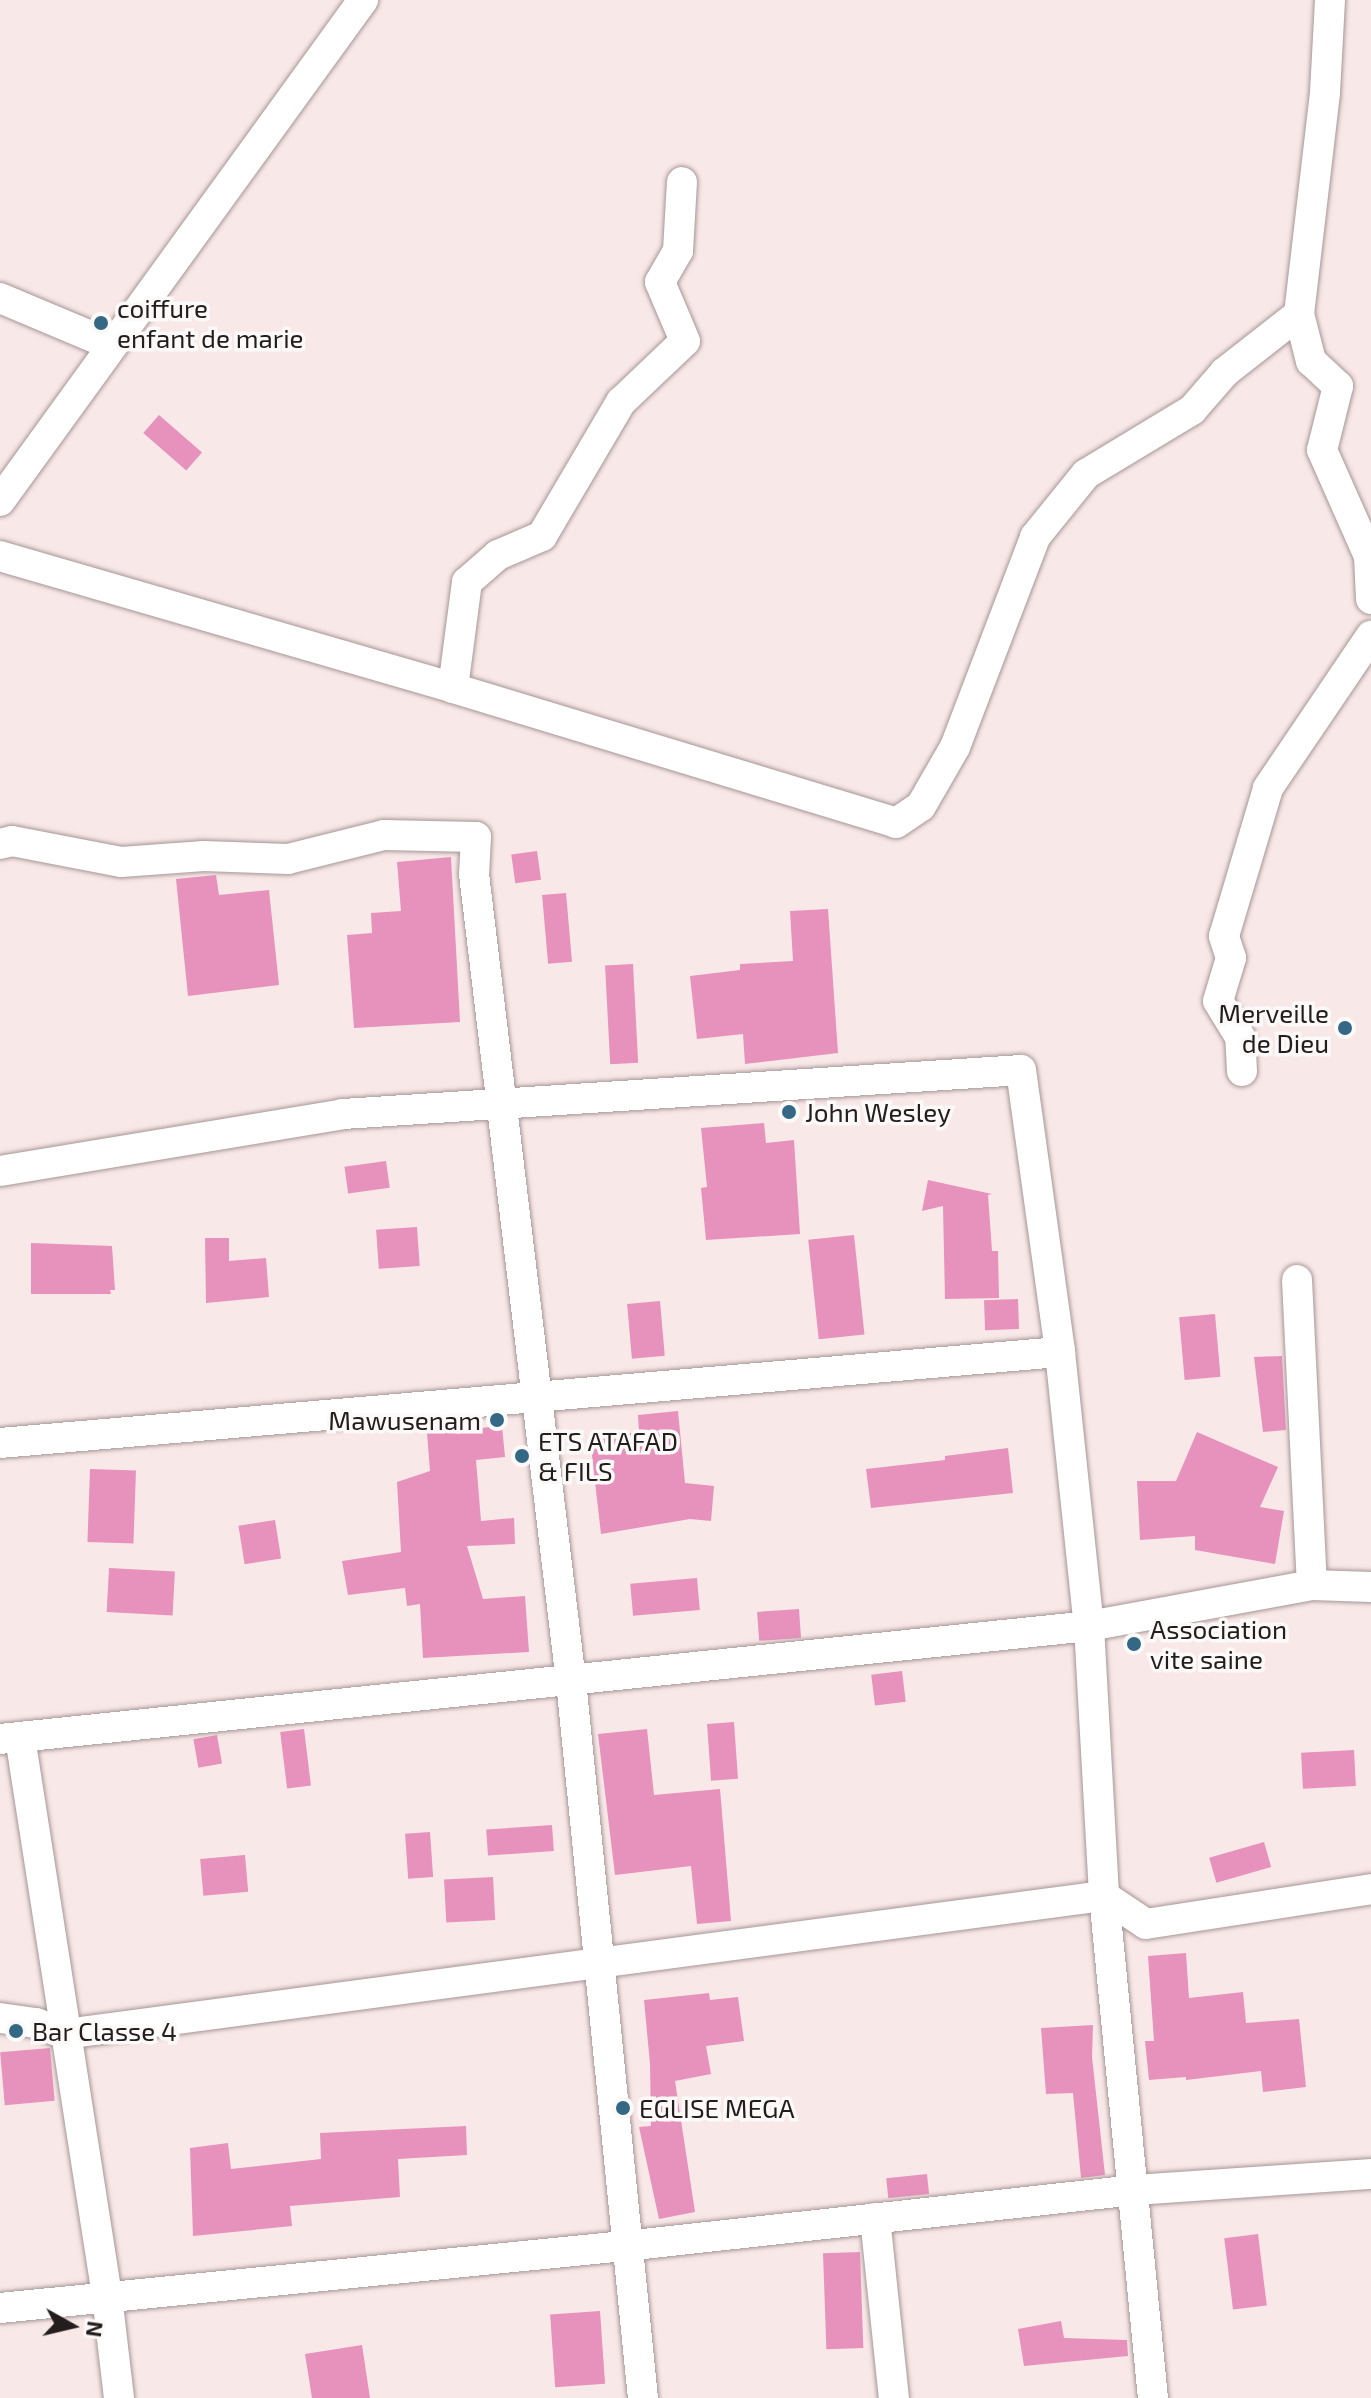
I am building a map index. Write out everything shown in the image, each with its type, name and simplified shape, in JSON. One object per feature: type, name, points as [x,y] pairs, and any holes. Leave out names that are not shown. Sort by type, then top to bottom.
[{"type":"street","points":[[0,501],[363,0]]},
{"type":"street","points":[[1330,0],[1325,93],[1299,314],[1311,361],[1338,386],[1322,450],[1369,556],[1371,599]]},
{"type":"street","points":[[453,688],[467,582],[498,555],[542,536],[621,402],[685,341],[660,282],[678,251],[682,182]]},
{"type":"street","points":[[0,298],[112,345]]},
{"type":"street","points":[[0,556],[453,688],[896,823],[921,806],[955,747],[1035,537],[1086,474],[1192,410],[1225,372],[1299,314]]},
{"type":"street","points":[[1242,1071],[1240,1037],[1218,1001],[1231,958],[1224,936],[1268,788],[1371,636]]},
{"type":"street","points":[[0,844],[12,841],[121,862],[204,856],[288,859],[384,835],[476,837],[474,874],[571,1681],[625,2246],[643,2398]]},
{"type":"street","points":[[0,1171],[343,1114],[1021,1070],[1060,1352],[1089,1626],[1104,1896],[1153,2398]]},
{"type":"street","points":[[1297,1280],[1312,1585]]},
{"type":"street","points":[[0,1443],[1060,1352]]},
{"type":"street","points":[[119,2398],[107,2296],[65,2034],[10,1738],[1089,1626],[1312,1585],[1371,1587]]},
{"type":"street","points":[[0,2018],[36,2023],[65,2034],[1104,1896],[1146,1924],[1371,1889]]},
{"type":"street","points":[[0,2308],[625,2246],[1135,2190],[1371,2174]]},
{"type":"street","points":[[875,2218],[894,2398]]},
{"type":"building","points":[[159,415],[202,452],[186,471],[143,433]]},
{"type":"building","points":[[537,851],[541,880],[515,883],[511,855]]},
{"type":"building","points":[[451,857],[460,1022],[354,1028],[347,935],[372,933],[371,913],[401,911],[397,862]]},
{"type":"building","points":[[216,875],[219,895],[269,890],[279,985],[188,996],[176,879]]},
{"type":"building","points":[[566,893],[572,962],[548,964],[542,895]]},
{"type":"building","points":[[828,909],[838,1053],[745,1064],[743,1034],[697,1039],[690,976],[740,970],[740,964],[793,961],[790,911]]},
{"type":"building","points":[[633,964],[638,1063],[610,1064],[605,965]]},
{"type":"building","points":[[764,1123],[766,1143],[794,1140],[800,1234],[706,1240],[701,1188],[707,1187],[701,1128]]},
{"type":"building","points":[[386,1161],[390,1188],[348,1194],[344,1167]]},
{"type":"building","points":[[928,1180],[992,1194],[988,1195],[992,1251],[998,1251],[999,1298],[945,1299],[943,1206],[922,1211]]},
{"type":"building","points":[[417,1227],[420,1266],[379,1269],[376,1230]]},
{"type":"building","points":[[854,1235],[864,1334],[819,1339],[808,1240]]},
{"type":"building","points":[[205,1238],[229,1238],[229,1261],[266,1258],[269,1297],[206,1303]]},
{"type":"building","points":[[31,1243],[112,1246],[115,1290],[110,1290],[111,1294],[31,1294]]},
{"type":"building","points":[[1018,1299],[1019,1329],[985,1330],[984,1300]]},
{"type":"building","points":[[660,1301],[665,1356],[632,1359],[627,1304]]},
{"type":"building","points":[[1215,1314],[1220,1377],[1185,1380],[1179,1317]]},
{"type":"building","points":[[1282,1356],[1286,1430],[1263,1432],[1254,1357]]},
{"type":"building","points":[[678,1411],[685,1483],[714,1486],[711,1521],[690,1519],[601,1534],[590,1438],[639,1432],[638,1415]]},
{"type":"building","points":[[502,1426],[505,1457],[476,1460],[481,1521],[514,1518],[515,1544],[467,1546],[483,1599],[525,1596],[529,1652],[423,1658],[420,1604],[407,1606],[405,1588],[348,1595],[342,1561],[401,1552],[397,1482],[430,1471],[427,1433]]},
{"type":"building","points":[[1197,1432],[1278,1467],[1260,1507],[1284,1511],[1275,1564],[1195,1550],[1195,1536],[1140,1540],[1137,1481],[1176,1481]]},
{"type":"building","points":[[1008,1448],[1013,1493],[871,1508],[866,1469],[945,1460],[945,1456]]},
{"type":"building","points":[[90,1469],[136,1471],[133,1544],[87,1542]]},
{"type":"building","points":[[275,1520],[281,1559],[245,1564],[238,1526]]},
{"type":"building","points":[[109,1568],[175,1571],[173,1615],[107,1612]]},
{"type":"building","points":[[697,1578],[700,1610],[633,1616],[630,1584]]},
{"type":"building","points":[[799,1609],[801,1638],[759,1641],[757,1612]]},
{"type":"building","points":[[902,1671],[906,1702],[875,1706],[871,1675]]},
{"type":"building","points":[[734,1722],[738,1779],[711,1781],[707,1724]]},
{"type":"building","points":[[304,1729],[311,1786],[287,1788],[280,1732]]},
{"type":"building","points":[[647,1729],[654,1795],[720,1789],[731,1921],[697,1924],[691,1866],[615,1875],[598,1734]]},
{"type":"building","points":[[217,1735],[222,1764],[198,1768],[193,1739]]},
{"type":"building","points":[[1354,1750],[1356,1786],[1303,1789],[1301,1753]]},
{"type":"building","points":[[552,1825],[554,1851],[488,1856],[486,1830]]},
{"type":"building","points":[[430,1832],[433,1877],[408,1879],[405,1834]]},
{"type":"building","points":[[1264,1842],[1271,1867],[1216,1883],[1209,1858]]},
{"type":"building","points":[[245,1855],[248,1892],[203,1896],[200,1859]]},
{"type":"building","points":[[493,1877],[495,1920],[446,1923],[444,1880]]},
{"type":"building","points":[[1186,1953],[1189,1998],[1243,1992],[1246,2023],[1299,2019],[1306,2087],[1263,2092],[1261,2071],[1186,2080],[1186,2077],[1149,2080],[1145,2041],[1154,2041],[1148,1956]]},
{"type":"building","points":[[709,1993],[710,2000],[738,1997],[744,2041],[706,2046],[711,2074],[675,2081],[695,2212],[659,2219],[639,2127],[651,2126],[650,2064],[644,2000]]},
{"type":"building","points":[[1093,2025],[1092,2057],[1105,2175],[1081,2178],[1073,2093],[1046,2094],[1041,2028]]},
{"type":"building","points":[[50,2048],[55,2101],[5,2105],[0,2052]]},
{"type":"building","points":[[466,2126],[467,2155],[398,2159],[400,2197],[290,2206],[292,2226],[193,2236],[190,2148],[228,2143],[231,2169],[321,2159],[320,2133]]},
{"type":"building","points":[[927,2174],[929,2194],[888,2198],[886,2178]]},
{"type":"building","points":[[1258,2234],[1267,2305],[1233,2310],[1224,2238]]},
{"type":"building","points":[[860,2252],[863,2348],[826,2349],[823,2253]]},
{"type":"building","points":[[600,2311],[605,2384],[555,2387],[550,2314]]},
{"type":"building","points":[[1061,2321],[1064,2338],[1127,2340],[1128,2356],[1024,2366],[1018,2329]]},
{"type":"building","points":[[362,2345],[370,2398],[312,2398],[305,2354]]},
{"type":"place","name":"coiffure enfant de marie","points":[[101,323]]},
{"type":"place","name":"Merveille de Dieu","points":[[1345,1028]]},
{"type":"place","name":"John Wesley","points":[[789,1112]]},
{"type":"place","name":"Mawusenam","points":[[497,1420]]},
{"type":"place","name":"ETS ATAFAD & FILS","points":[[522,1456]]},
{"type":"place","name":"Association vite saine","points":[[1134,1644]]},
{"type":"place","name":"Bar Classe 4","points":[[16,2031]]},
{"type":"place","name":"EGLISE MEGA","points":[[623,2108]]}]
